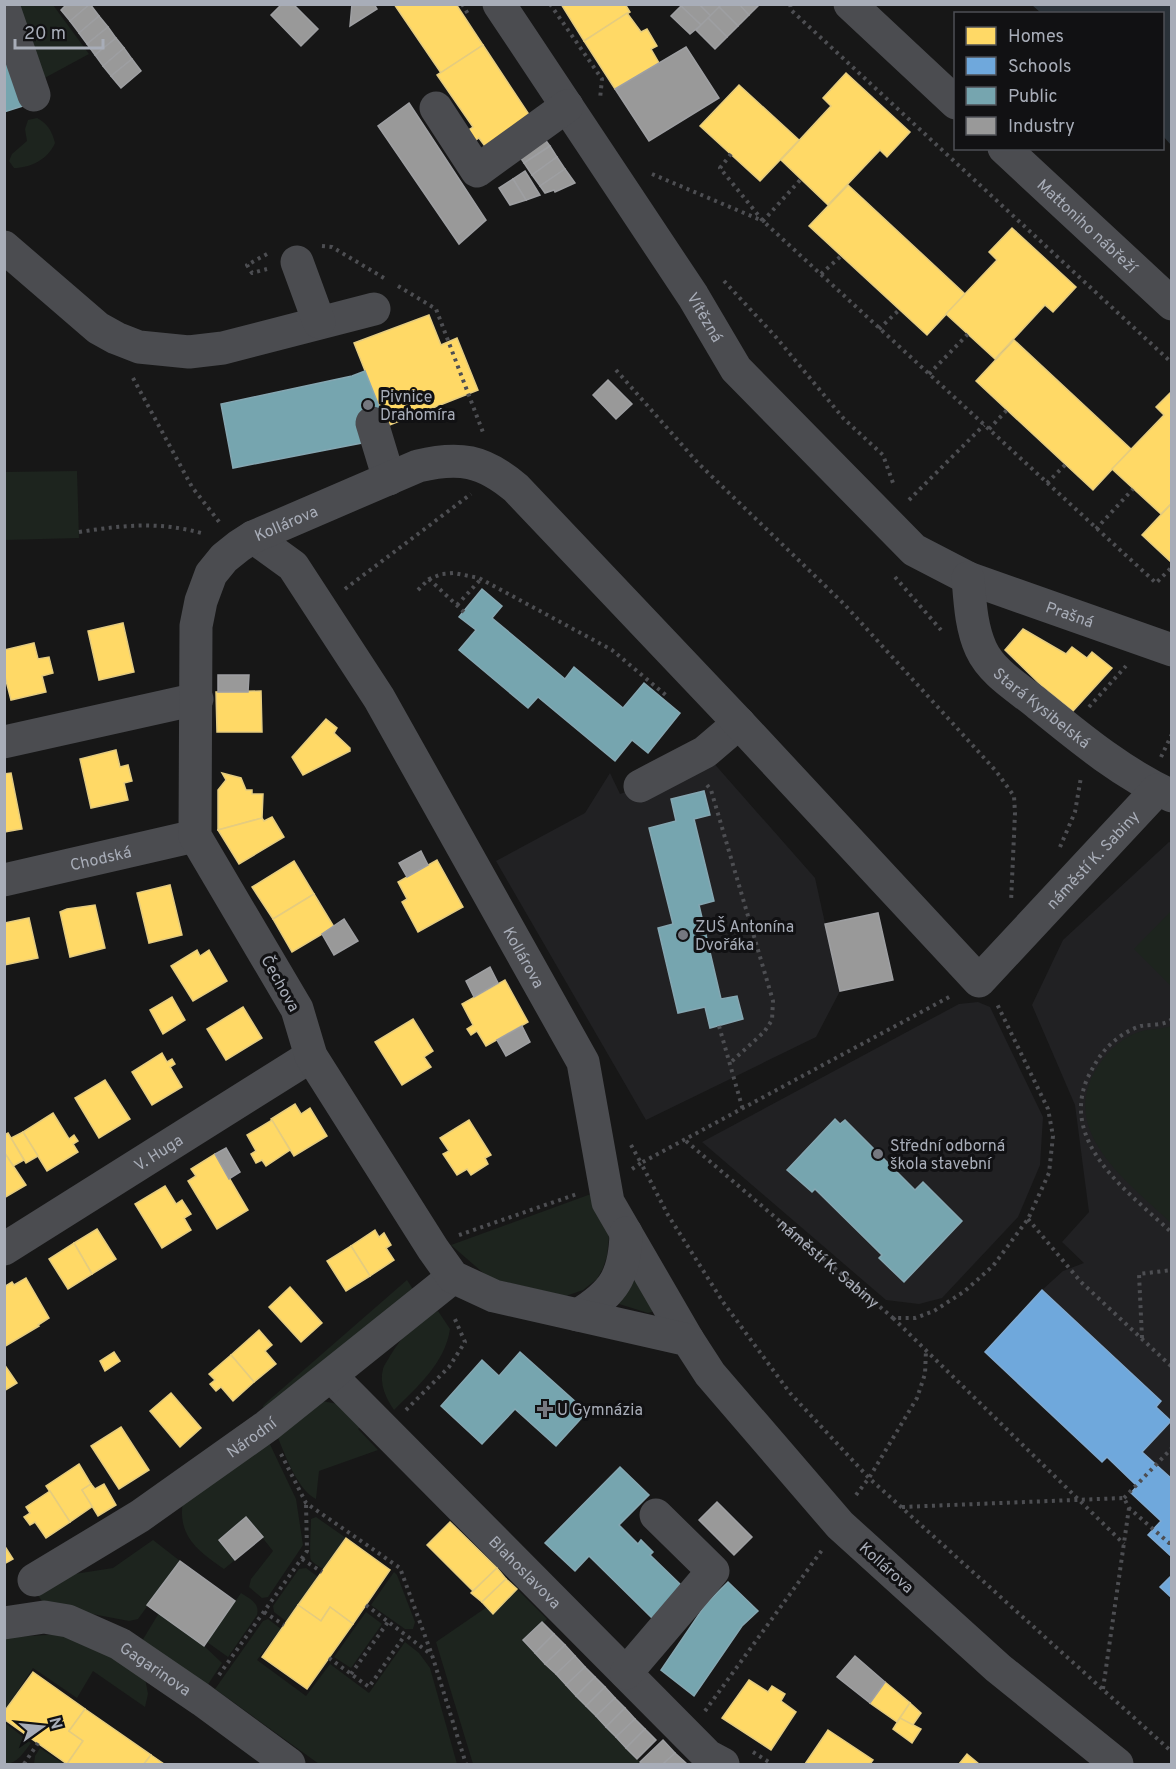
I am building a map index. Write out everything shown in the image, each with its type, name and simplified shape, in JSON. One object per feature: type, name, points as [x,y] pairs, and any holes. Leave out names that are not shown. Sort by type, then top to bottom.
[{"type":"street","name":"Vítězná","points":[[498,4],[693,296],[736,369],[914,550],[968,578]]},
{"type":"street","points":[[850,4],[954,101]]},
{"type":"street","points":[[4,9],[34,95]]},
{"type":"street","points":[[436,108],[477,171],[567,106]]},
{"type":"street","name":"Mattoniho nábřeží","points":[[1006,150],[1172,304]]},
{"type":"street","points":[[4,247],[98,328],[139,347],[189,352],[224,348],[374,309]]},
{"type":"street","points":[[297,262],[319,322]]},
{"type":"street","points":[[372,423],[389,479]]},
{"type":"street","name":"Kollárova","points":[[253,537],[418,466],[443,460],[464,461],[507,481],[740,723],[979,981]]},
{"type":"street","points":[[195,836],[196,626],[201,601],[211,574],[224,558],[253,537]]},
{"type":"street","name":"Kollárova","points":[[253,537],[293,566],[379,698],[583,1062],[608,1202],[710,1374],[840,1525],[998,1668],[1117,1764]]},
{"type":"street","name":"Prašná","points":[[968,578],[1172,650]]},
{"type":"street","name":"Stará Kysibelská","points":[[968,578],[973,625],[982,652],[1000,674],[1087,744],[1162,784]]},
{"type":"street","points":[[4,742],[197,699]]},
{"type":"street","points":[[640,786],[705,752],[740,723]]},
{"type":"street","name":"náměstí K. Sabiny","points":[[979,981],[1162,784]]},
{"type":"street","name":"Chodská","points":[[4,880],[195,836]]},
{"type":"street","name":"Čechova","points":[[195,836],[297,1009],[311,1056],[433,1249],[444,1284]]},
{"type":"street","name":"V. Huga","points":[[4,1249],[311,1056]]},
{"type":"street","points":[[578,1315],[599,1302],[615,1283],[626,1254],[626,1233]]},
{"type":"street","points":[[444,1284],[688,1340]]},
{"type":"street","name":"Národní","points":[[34,1581],[140,1516],[267,1426],[444,1284]]},
{"type":"street","name":"Blahoslavova","points":[[331,1376],[708,1756],[735,1756]]},
{"type":"street","points":[[626,1673],[713,1571],[656,1515]]},
{"type":"street","name":"Gagarinova","points":[[4,1623],[44,1617],[68,1621],[120,1644],[202,1700],[289,1764]]},
{"type":"path","points":[[550,4],[602,80],[600,100]]},
{"type":"path","points":[[790,4],[791,10],[1172,363]]},
{"type":"path","points":[[731,154],[720,168],[763,220],[879,329],[1156,584],[1172,567]]},
{"type":"path","points":[[648,172],[763,220]]},
{"type":"path","points":[[763,220],[801,179]]},
{"type":"path","points":[[821,274],[841,256]]},
{"type":"path","points":[[723,280],[775,336],[844,419],[883,455],[894,486]]},
{"type":"path","points":[[879,329],[899,310]]},
{"type":"path","points":[[929,374],[968,334]]},
{"type":"path","points":[[139,347],[131,363],[133,378],[197,496]]},
{"type":"path","points":[[616,370],[698,463],[844,604],[996,771],[1014,796],[1012,945]]},
{"type":"path","points":[[989,429],[1007,410]]},
{"type":"path","points":[[902,507],[984,425]]},
{"type":"path","points":[[1047,483],[1066,465]]},
{"type":"path","points":[[320,607],[507,481]]},
{"type":"path","points":[[1096,529],[1133,489]]},
{"type":"path","points":[[79,532],[156,524],[182,527],[209,535]]},
{"type":"path","points":[[418,590],[429,579],[442,574],[454,573],[481,579],[612,650],[674,702]]},
{"type":"path","points":[[429,579],[464,612]]},
{"type":"path","points":[[457,606],[481,579]]},
{"type":"path","points":[[1086,710],[1132,659]]},
{"type":"path","points":[[1162,784],[1172,734]]},
{"type":"path","points":[[1059,849],[1075,812],[1081,787],[1081,772],[1077,758],[1087,744]]},
{"type":"path","points":[[687,761],[711,790],[773,1001],[772,1020],[764,1032],[730,1063]]},
{"type":"path","points":[[433,1249],[452,1237],[605,1185],[641,1163],[686,1141],[979,981]]},
{"type":"path","name":"náměstí K. Sabiny","points":[[686,1141],[893,1318],[915,1318],[934,1311],[965,1291],[993,1266],[1028,1219],[1049,1173],[1053,1136],[1048,1109],[1000,1008],[979,981]]},
{"type":"path","points":[[1172,1019],[1168,1022],[1141,1026],[1128,1031],[1114,1041],[1093,1066],[1083,1089],[1081,1104],[1081,1122],[1088,1143],[1101,1165],[1172,1233]]},
{"type":"path","points":[[719,1026],[743,1110]]},
{"type":"path","points":[[641,1163],[668,1215],[723,1302],[790,1393],[869,1478],[1172,1752]]},
{"type":"path","points":[[1028,1219],[1081,1282],[1172,1367]]},
{"type":"path","points":[[1142,1339],[1139,1274],[1172,1270]]},
{"type":"path","points":[[404,1413],[449,1367],[465,1342],[451,1310],[444,1284]]},
{"type":"path","points":[[893,1318],[1124,1544]]},
{"type":"path","points":[[202,1700],[307,1551],[306,1503],[267,1426]]},
{"type":"path","points":[[902,1507],[1124,1498],[1172,1448]]},
{"type":"path","points":[[1124,1498],[1129,1508],[1169,1543],[1172,1541]]},
{"type":"path","points":[[306,1503],[400,1568],[432,1655],[466,1764]]},
{"type":"path","points":[[1103,1690],[1129,1508]]},
{"type":"path","points":[[302,1559],[322,1572]]},
{"type":"path","points":[[366,1605],[432,1655]]},
{"type":"path","points":[[264,1612],[284,1625]]},
{"type":"path","points":[[351,1674],[388,1622]]},
{"type":"path","points":[[329,1658],[369,1687],[405,1635]]},
{"type":"path","points":[[24,1764],[38,1743]]},
{"type":"path","points":[[735,1756],[772,1764]]},
{"type":"shaded area","points":[[12,5],[53,5],[89,54],[39,81]]},
{"type":"shaded area","points":[[1032,5],[1171,5],[1171,145],[1164,137],[1164,12],[1040,12]]},
{"type":"shaded area","points":[[37,118],[49,128],[55,143],[48,154],[38,162],[14,168],[9,161],[12,154],[27,141],[25,129],[28,120]]},
{"type":"shaded area","points":[[77,471],[79,538],[5,540],[5,472]]},
{"type":"shaded area","name":"ZUŠ Antonína Dvořáka","points":[[711,760],[815,878],[840,991],[816,1037],[646,1120],[496,861],[585,813],[610,773],[620,794]]},
{"type":"shaded area","points":[[1169,842],[1172,843],[1171,1557],[1148,1535],[1161,1521],[1131,1493],[1137,1486],[1107,1458],[1102,1462],[985,1352],[1042,1290],[1063,1271],[1084,1263],[1062,1242],[1089,1212],[1075,1105],[1032,1005],[1063,940]]},
{"type":"shaded area","points":[[1171,911],[1171,986],[1134,949]]},
{"type":"shaded area","name":"Střední odborná škola stavební","points":[[978,1002],[990,1007],[1043,1117],[1040,1165],[1018,1217],[942,1298],[919,1304],[886,1300],[702,1142],[959,1004]]},
{"type":"shaded area","points":[[1171,1026],[1171,1223],[1121,1176],[1105,1157],[1093,1138],[1086,1117],[1086,1096],[1098,1066],[1117,1044],[1140,1031]]},
{"type":"shaded area","points":[[591,1194],[607,1225],[609,1237],[603,1268],[597,1279],[583,1290],[566,1296],[489,1278],[451,1245]]},
{"type":"shaded area","points":[[407,1280],[414,1291],[266,1415],[263,1406],[267,1402]]},
{"type":"shaded area","points":[[634,1281],[637,1282],[654,1308],[652,1312],[648,1313],[619,1304],[624,1291]]},
{"type":"shaded area","points":[[438,1311],[450,1329],[443,1353],[429,1373],[394,1410],[383,1385],[384,1367],[410,1330],[423,1319]]},
{"type":"shaded area","points":[[322,1401],[338,1404],[366,1421],[358,1429],[378,1450],[319,1471],[316,1499],[296,1478],[274,1429]]},
{"type":"shaded area","points":[[266,1436],[296,1499],[303,1545],[268,1597],[262,1598],[249,1587],[251,1579],[273,1551],[247,1518],[219,1540],[235,1560],[224,1569],[198,1549],[186,1533],[182,1513],[183,1501]]},
{"type":"shaded area","points":[[316,1517],[346,1538],[323,1569],[310,1558],[311,1519]]},
{"type":"shaded area","points":[[153,1540],[180,1561],[138,1619],[129,1621],[45,1605],[34,1590],[55,1577],[113,1568]]},
{"type":"shaded area","points":[[306,1568],[318,1577],[286,1621],[274,1612],[273,1606],[299,1569]]},
{"type":"shaded area","points":[[394,1572],[415,1622],[413,1629],[405,1629],[371,1605]]},
{"type":"shaded area","points":[[517,1589],[547,1619],[524,1641],[642,1764],[473,1764],[436,1642],[487,1607],[493,1614]]},
{"type":"shaded area","points":[[241,1593],[256,1604],[258,1611],[228,1657],[207,1642]]},
{"type":"shaded area","points":[[366,1612],[382,1624],[351,1668],[334,1657]]},
{"type":"shaded area","points":[[159,1613],[204,1646],[222,1663],[207,1686],[142,1641]]},
{"type":"shaded area","points":[[268,1619],[281,1629],[257,1660],[306,1696],[330,1664],[369,1693],[405,1642],[419,1653],[430,1668],[457,1764],[319,1764],[215,1689],[263,1621]]},
{"type":"shaded area","points":[[65,1634],[138,1668],[146,1683],[148,1694],[145,1707],[93,1671],[77,1698],[33,1668],[5,1710],[5,1639]]},
{"type":"shaded area","points":[[5,1723],[31,1743],[17,1760],[5,1764]]},
{"type":"shaded area","points":[[40,1748],[64,1764],[34,1764],[35,1756]]},
{"type":"building: Homes","points":[[394,4],[456,4],[483,45],[441,73]]},
{"type":"building: Homes","points":[[561,4],[625,4],[630,12],[584,41]]},
{"type":"building: Homes","points":[[627,13],[641,32],[647,29],[657,46],[651,49],[659,63],[615,89],[584,41]]},
{"type":"building: Homes","points":[[483,45],[532,119],[487,149],[479,138],[473,142],[467,131],[473,127],[437,75]]},
{"type":"building: Homes","points":[[846,73],[910,132],[887,157],[880,150],[828,205],[781,160],[831,106],[823,98]]},
{"type":"building: Homes","points":[[739,85],[799,140],[760,181],[700,126]]},
{"type":"building: Homes","points":[[848,185],[965,294],[927,335],[809,226]]},
{"type":"building: Homes","points":[[1012,228],[1076,287],[1053,312],[1045,305],[995,359],[946,314],[997,260],[989,252]]},
{"type":"building: Homes","points":[[429,315],[441,345],[457,338],[478,390],[387,426],[354,343]]},
{"type":"building: Homes","points":[[1014,340],[1131,449],[1093,490],[976,381]]},
{"type":"building: Homes","points":[[1172,391],[1172,503],[1161,514],[1112,469],[1164,415],[1156,407]]},
{"type":"building: Homes","points":[[1172,503],[1172,563],[1142,535]]},
{"type":"building: Homes","points":[[123,623],[134,672],[99,680],[88,631]]},
{"type":"building: Homes","points":[[1023,629],[1066,654],[1072,647],[1087,658],[1092,652],[1112,668],[1073,711],[1042,686],[1005,650]]},
{"type":"building: Homes","points":[[34,643],[38,659],[49,657],[53,673],[42,676],[46,692],[11,700],[4,673],[4,650]]},
{"type":"building: Homes","points":[[261,691],[262,732],[217,732],[216,692]]},
{"type":"building: Homes","points":[[326,719],[337,728],[334,733],[350,748],[350,751],[303,775],[292,757]]},
{"type":"building: Homes","points":[[116,750],[120,767],[128,765],[132,781],[124,783],[128,800],[91,808],[80,759]]},
{"type":"building: Homes","points":[[11,773],[22,829],[4,832],[4,774]]},
{"type":"building: Homes","points":[[222,773],[241,778],[246,790],[252,790],[252,794],[263,794],[262,818],[218,830],[218,790],[226,780]]},
{"type":"building: Homes","points":[[272,817],[284,837],[239,864],[218,830],[262,818],[264,821]]},
{"type":"building: Homes","points":[[437,860],[463,907],[418,932],[402,902],[407,899],[398,882]]},
{"type":"building: Homes","points":[[294,861],[314,894],[273,919],[252,887]]},
{"type":"building: Homes","points":[[170,885],[182,935],[149,943],[137,893]]},
{"type":"building: Homes","points":[[314,894],[334,927],[292,952],[273,919]]},
{"type":"building: Homes","points":[[95,905],[105,948],[70,957],[60,912]]},
{"type":"building: Homes","points":[[29,918],[38,958],[4,965],[4,923]]},
{"type":"building: Homes","points":[[197,950],[200,956],[209,950],[227,981],[193,1001],[171,966]]},
{"type":"building: Homes","points":[[505,980],[528,1022],[486,1046],[477,1031],[471,1035],[467,1029],[473,1025],[462,1004]]},
{"type":"building: Homes","points":[[172,997],[185,1020],[163,1034],[150,1010]]},
{"type":"building: Homes","points":[[243,1007],[262,1038],[226,1060],[207,1029]]},
{"type":"building: Homes","points":[[413,1019],[433,1051],[424,1057],[431,1067],[402,1085],[375,1042]]},
{"type":"building: Homes","points":[[162,1053],[167,1062],[172,1059],[175,1064],[170,1067],[182,1087],[152,1105],[132,1072]]},
{"type":"building: Homes","points":[[105,1080],[130,1119],[99,1138],[75,1098]]},
{"type":"building: Homes","points":[[295,1104],[301,1114],[310,1108],[327,1136],[294,1156],[271,1119]]},
{"type":"building: Homes","points":[[53,1113],[69,1139],[74,1135],[78,1141],[73,1144],[78,1152],[47,1171],[23,1132]]},
{"type":"building: Homes","points":[[272,1120],[290,1150],[266,1166],[262,1160],[256,1163],[251,1154],[256,1151],[247,1135]]},
{"type":"building: Homes","points":[[469,1120],[491,1155],[485,1158],[488,1164],[471,1175],[467,1169],[457,1175],[443,1154],[449,1151],[440,1138]]},
{"type":"building: Homes","points":[[23,1132],[38,1156],[26,1163],[11,1138]]},
{"type":"building: Homes","points":[[8,1133],[24,1160],[13,1166],[4,1152],[4,1135]]},
{"type":"building: Homes","points":[[4,1152],[26,1185],[4,1198]]},
{"type":"building: Homes","points":[[215,1154],[248,1210],[217,1229],[188,1181],[196,1176],[191,1169]]},
{"type":"building: Homes","points":[[165,1186],[176,1204],[182,1200],[191,1214],[184,1218],[191,1230],[162,1248],[135,1204]]},
{"type":"building: Homes","points":[[97,1229],[116,1259],[92,1274],[74,1243]]},
{"type":"building: Homes","points":[[375,1230],[379,1237],[384,1233],[391,1245],[386,1248],[394,1260],[370,1276],[351,1246]]},
{"type":"building: Homes","points":[[74,1243],[92,1274],[68,1289],[49,1259]]},
{"type":"building: Homes","points":[[351,1246],[370,1276],[346,1291],[327,1261]]},
{"type":"building: Homes","points":[[26,1278],[49,1318],[4,1347],[4,1287],[12,1282],[14,1285]]},
{"type":"building: Homes","points":[[290,1287],[322,1323],[301,1342],[269,1307]]},
{"type":"building: Homes","points":[[259,1330],[272,1345],[265,1351],[276,1364],[254,1382],[231,1355]]},
{"type":"building: Homes","points":[[114,1352],[120,1361],[105,1371],[100,1361]]},
{"type":"building: Homes","points":[[231,1355],[254,1382],[233,1401],[221,1387],[216,1391],[210,1384],[215,1380],[209,1374]]},
{"type":"building: Homes","points":[[4,1364],[17,1383],[4,1391]]},
{"type":"building: Homes","points":[[171,1393],[201,1428],[180,1447],[150,1411]]},
{"type":"building: Homes","points":[[121,1427],[149,1470],[119,1489],[91,1446]]},
{"type":"building: Homes","points":[[79,1464],[91,1484],[82,1490],[93,1506],[70,1522],[46,1486]]},
{"type":"building: Homes","points":[[91,1484],[95,1489],[104,1484],[116,1505],[98,1516],[82,1490]]},
{"type":"building: Homes","points":[[50,1491],[70,1522],[46,1538],[35,1522],[30,1525],[24,1517],[30,1513],[26,1507]]},
{"type":"building: Homes","points":[[450,1522],[497,1568],[473,1591],[427,1545]]},
{"type":"building: Homes","points":[[346,1538],[390,1570],[353,1624],[330,1607],[321,1621],[298,1605]]},
{"type":"building: Homes","points":[[4,1545],[13,1559],[4,1564]]},
{"type":"building: Homes","points":[[497,1568],[506,1579],[482,1602],[471,1593]]},
{"type":"building: Homes","points":[[506,1579],[517,1589],[493,1614],[482,1602]]},
{"type":"building: Homes","points":[[298,1605],[321,1621],[330,1607],[353,1624],[307,1689],[262,1657]]},
{"type":"building: Homes","points":[[33,1672],[85,1709],[69,1731],[83,1741],[67,1764],[4,1719],[4,1712]]},
{"type":"building: Homes","points":[[749,1680],[768,1692],[772,1686],[785,1694],[781,1701],[796,1712],[771,1750],[722,1718]]},
{"type":"building: Homes","points":[[885,1682],[910,1703],[897,1722],[870,1703]]},
{"type":"building: Homes","points":[[910,1703],[921,1713],[912,1726],[900,1718]]},
{"type":"building: Homes","points":[[85,1709],[151,1755],[144,1764],[67,1764],[83,1741],[69,1731]]},
{"type":"building: Homes","points":[[900,1718],[921,1729],[912,1743],[893,1729]]},
{"type":"building: Homes","points":[[828,1730],[873,1760],[870,1764],[805,1764]]},
{"type":"building: Homes","points":[[967,1754],[979,1764],[959,1764]]},
{"type":"building: Homes","points":[[151,1755],[164,1764],[144,1764]]},
{"type":"building: Schools","points":[[1042,1290],[1161,1401],[1156,1407],[1171,1421],[1142,1452],[1172,1479],[1172,1557],[1148,1535],[1161,1521],[1131,1493],[1137,1486],[1107,1457],[1102,1462],[985,1352]]},
{"type":"building: Schools","points":[[1172,1575],[1172,1598],[1160,1587]]},
{"type":"building: Public","points":[[4,45],[26,105],[4,112]]},
{"type":"building: Public","points":[[365,371],[384,419],[362,443],[233,468],[221,404],[352,376]]},
{"type":"building: Public","points":[[482,589],[502,606],[492,618],[565,679],[574,667],[623,708],[644,683],[680,713],[648,753],[632,740],[615,761],[538,697],[528,708],[459,650],[476,630],[459,617]]},
{"type":"building: Public","points":[[704,791],[710,815],[694,819],[714,901],[699,905],[721,999],[737,996],[743,1019],[710,1028],[705,1007],[678,1013],[658,928],[673,924],[649,828],[676,821],[671,799]]},
{"type":"building: Public","points":[[835,1119],[840,1124],[845,1120],[915,1190],[923,1182],[962,1221],[904,1282],[879,1258],[882,1255],[815,1189],[812,1192],[787,1170]]},
{"type":"building: Public","points":[[520,1352],[587,1412],[556,1446],[515,1409],[482,1444],[441,1406],[482,1360],[499,1376]]},
{"type":"building: Public","points":[[620,1467],[649,1495],[619,1525],[638,1544],[641,1540],[653,1552],[650,1555],[683,1587],[653,1619],[589,1556],[575,1571],[545,1543]]},
{"type":"building: Public","points":[[728,1582],[758,1611],[742,1626],[694,1696],[661,1670],[706,1604]]},
{"type":"building: Industry","points":[[67,4],[90,4],[70,21],[61,10]]},
{"type":"building: Industry","points":[[90,4],[99,16],[79,33],[70,21]]},
{"type":"building: Industry","points":[[282,4],[293,4],[318,29],[301,46],[271,15]]},
{"type":"building: Industry","points":[[352,4],[374,4],[377,9],[350,26]]},
{"type":"building: Industry","points":[[682,4],[699,4],[711,16],[701,25],[681,6]]},
{"type":"building: Industry","points":[[699,4],[719,4],[721,6],[711,16]]},
{"type":"building: Industry","points":[[722,4],[739,4],[749,15],[738,26],[719,7]]},
{"type":"building: Industry","points":[[739,4],[760,4],[749,15]]},
{"type":"building: Industry","points":[[681,6],[701,25],[690,34],[671,16]]},
{"type":"building: Industry","points":[[719,7],[738,26],[727,37],[708,18]]},
{"type":"building: Industry","points":[[99,16],[108,27],[87,44],[79,33]]},
{"type":"building: Industry","points":[[708,18],[727,37],[715,49],[696,30]]},
{"type":"building: Industry","points":[[108,27],[116,38],[95,55],[87,44]]},
{"type":"building: Industry","points":[[116,38],[124,48],[103,66],[95,55]]},
{"type":"building: Industry","points":[[686,47],[719,98],[649,141],[615,89]]},
{"type":"building: Industry","points":[[124,48],[132,59],[111,76],[103,66]]},
{"type":"building: Industry","points":[[132,59],[141,71],[121,88],[111,76]]},
{"type":"building: Industry","points":[[409,103],[486,220],[459,244],[378,126]]},
{"type":"building: Industry","points":[[541,134],[550,146],[524,163],[516,151]]},
{"type":"building: Industry","points":[[550,146],[557,157],[532,175],[524,163]]},
{"type":"building: Industry","points":[[557,157],[565,169],[540,186],[532,175]]},
{"type":"building: Industry","points":[[565,169],[575,183],[555,192],[554,190],[545,193],[540,186]]},
{"type":"building: Industry","points":[[525,171],[540,195],[526,200],[513,179]]},
{"type":"building: Industry","points":[[513,179],[526,200],[510,205],[499,188]]},
{"type":"building: Industry","points":[[608,380],[632,404],[616,419],[593,395]]},
{"type":"building: Industry","points":[[218,675],[249,675],[248,692],[218,692]]},
{"type":"building: Industry","points":[[421,851],[428,865],[407,877],[399,863]]},
{"type":"building: Industry","points":[[878,913],[893,980],[840,991],[825,924]]},
{"type":"building: Industry","points":[[344,919],[358,941],[334,955],[322,934]]},
{"type":"building: Industry","points":[[490,967],[498,983],[474,997],[466,981]]},
{"type":"building: Industry","points":[[522,1026],[530,1042],[506,1056],[497,1040]]},
{"type":"building: Industry","points":[[226,1148],[240,1172],[229,1179],[215,1154]]},
{"type":"building: Industry","points":[[717,1502],[752,1537],[734,1555],[699,1520]]},
{"type":"building: Industry","points":[[246,1517],[263,1537],[235,1560],[219,1540]]},
{"type":"building: Industry","points":[[180,1561],[235,1601],[204,1646],[147,1605]]},
{"type":"building: Industry","points":[[542,1622],[554,1634],[535,1653],[523,1640]]},
{"type":"building: Industry","points":[[554,1634],[565,1645],[545,1664],[535,1653]]},
{"type":"building: Industry","points":[[565,1645],[575,1656],[556,1674],[545,1664]]},
{"type":"building: Industry","points":[[575,1656],[585,1667],[566,1685],[556,1674]]},
{"type":"building: Industry","points":[[855,1656],[885,1682],[870,1703],[837,1677]]},
{"type":"building: Industry","points":[[585,1667],[595,1677],[576,1696],[566,1685]]},
{"type":"building: Industry","points":[[595,1677],[605,1687],[586,1706],[576,1696]]},
{"type":"building: Industry","points":[[605,1687],[615,1698],[596,1716],[586,1706]]},
{"type":"building: Industry","points":[[615,1698],[625,1708],[606,1727],[596,1716]]},
{"type":"building: Industry","points":[[625,1708],[635,1719],[616,1737],[606,1727]]},
{"type":"building: Industry","points":[[635,1719],[645,1729],[626,1748],[616,1737]]},
{"type":"building: Industry","points":[[645,1729],[656,1740],[637,1759],[626,1748]]},
{"type":"building: Industry","points":[[663,1740],[675,1753],[663,1764],[642,1764],[640,1762]]},
{"type":"building: Industry","points":[[675,1753],[687,1764],[663,1764]]},
{"type":"place","name":"Pivnice Drahomíra","points":[[368,405]]},
{"type":"place","name":"ZUŠ Antonína Dvořáka","points":[[683,935]]},
{"type":"place","name":"Střední odborná škola stavební","points":[[878,1154]]},
{"type":"place","name":"U Gymnázia","points":[[545,1409]]}]
